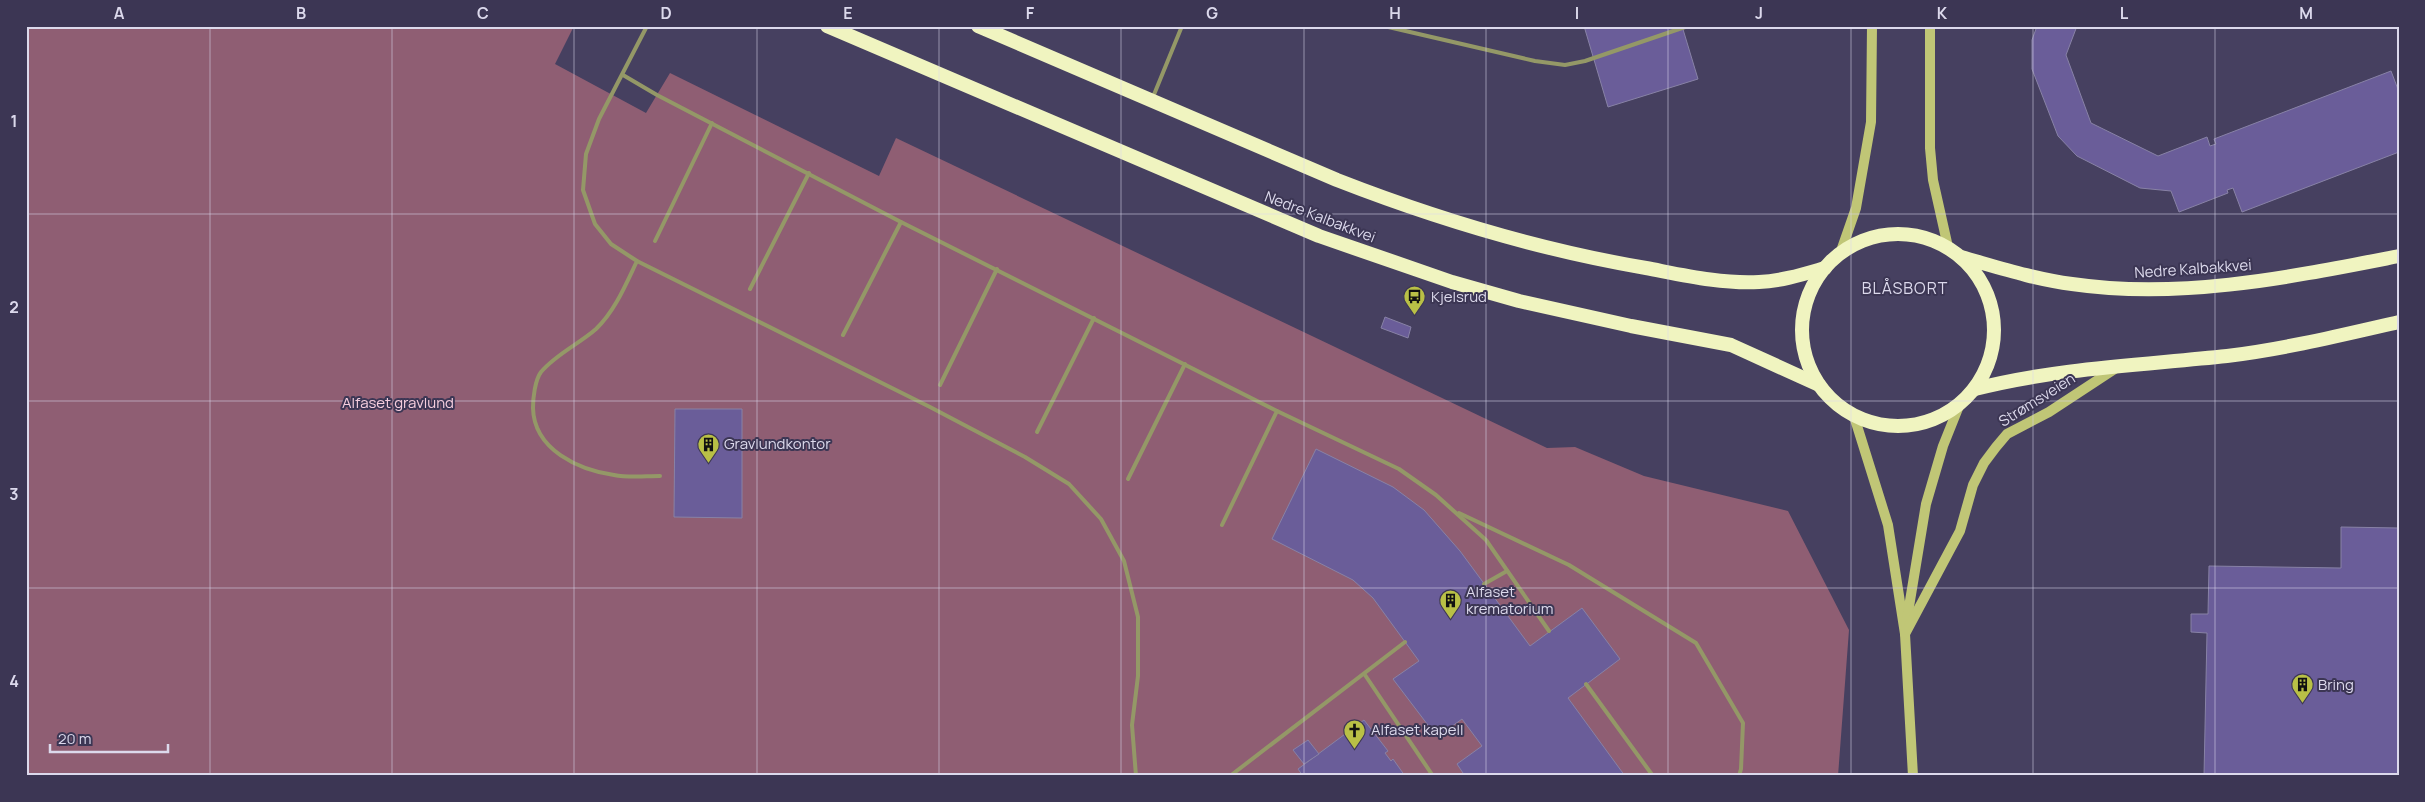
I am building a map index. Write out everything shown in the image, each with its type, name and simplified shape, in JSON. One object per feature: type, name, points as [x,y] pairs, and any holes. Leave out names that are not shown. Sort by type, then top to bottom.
[{"type":"highway","name":"Nedre Kalbakkvei","points":[[827,26],[1319,236],[1452,282],[1519,301],[1631,326],[1731,345],[1819,385]]},
{"type":"highway","points":[[978,26],[1151,101],[1394,202],[1548,249],[1618,264],[1727,281],[1759,282],[1788,278],[1825,268]]},
{"type":"highway","points":[[1904,234],[1927,238],[1948,248],[1961,257],[1980,279],[1991,306],[1994,325],[1989,363],[1975,389],[1959,406],[1940,418],[1919,425],[1874,424],[1840,408],[1819,385],[1805,354],[1802,338],[1803,313],[1811,289],[1825,268],[1840,254],[1860,242],[1881,235],[1904,234]]},
{"type":"highway","name":"Nedre Kalbakkvei","points":[[1961,257],[2070,284],[2115,289],[2160,290],[2260,281],[2399,256]]},
{"type":"highway","points":[[1975,389],[2022,377],[2120,365],[2228,356],[2309,342],[2399,322]]},
{"type":"main road","points":[[1840,254],[1856,208],[1866,158],[1871,122],[1872,26]]},
{"type":"main road","points":[[1930,26],[1930,148],[1933,180],[1948,248]]},
{"type":"main road","name":"Strømsveien","points":[[1904,634],[1960,531],[1973,485],[1984,463],[1996,447],[2007,434],[2049,412],[2120,365]]},
{"type":"main road","points":[[1904,634],[1926,504],[1943,446],[1959,406]]},
{"type":"main road","points":[[1854,416],[1888,525],[1904,634],[1913,776]]},
{"type":"lane","points":[[647,26],[599,119],[586,154],[584,190],[595,224],[610,244],[637,261],[930,407],[1025,457],[1069,484],[1101,519],[1124,561],[1138,617],[1138,676],[1132,725],[1136,776]]},
{"type":"lane","points":[[1151,101],[1182,26]]},
{"type":"lane","points":[[1384,26],[1535,61],[1565,65],[1585,61],[1688,26]]},
{"type":"lane","points":[[623,75],[901,222],[1277,411],[1399,468],[1455,511],[1486,540],[1549,631]]},
{"type":"lane","points":[[655,241],[712,123]]},
{"type":"lane","points":[[750,289],[808,173]]},
{"type":"lane","points":[[843,335],[901,222]]},
{"type":"lane","points":[[637,261],[620,295],[597,328],[540,372],[533,398],[533,419],[538,432],[548,445],[568,460],[589,470],[615,476],[660,476]]},
{"type":"lane","points":[[940,385],[997,270]]},
{"type":"lane","points":[[1037,432],[1094,318]]},
{"type":"lane","points":[[1128,479],[1185,364]]},
{"type":"lane","points":[[1222,525],[1277,411]]},
{"type":"lane","points":[[1455,511],[1569,565],[1696,643],[1743,723],[1739,776]]},
{"type":"lane","points":[[1484,584],[1507,571]]},
{"type":"lane","points":[[1230,776],[1365,675],[1405,642]]},
{"type":"lane","points":[[1365,675],[1433,776]]},
{"type":"lane","points":[[1586,684],[1653,776]]},
{"type":"green space","name":"Alfaset gravlund","points":[[26,26],[574,26],[555,64],[646,113],[670,73],[879,176],[896,138],[1547,448],[1575,447],[1644,476],[1788,511],[1849,630],[1838,776],[26,776]]},
{"type":"building","points":[[1584,26],[1682,26],[1698,79],[1608,107]]},
{"type":"building","points":[[2037,26],[2077,26],[2066,55],[2091,123],[2158,156],[2207,137],[2210,146],[2216,144],[2214,139],[2391,71],[2399,92],[2399,152],[2242,212],[2233,188],[2227,190],[2228,193],[2179,212],[2171,191],[2140,188],[2077,156],[2058,136],[2032,69],[2032,40]]},
{"type":"building","points":[[1385,317],[1411,327],[1408,338],[1381,328]]},
{"type":"building","name":"Gravlundkontor","points":[[675,409],[742,409],[742,518],[674,517]]},
{"type":"building","name":"Alfaset krematorium","points":[[1316,449],[1393,487],[1424,510],[1460,551],[1530,646],[1582,608],[1620,659],[1568,698],[1625,776],[1465,776],[1457,764],[1482,746],[1462,719],[1437,737],[1393,679],[1419,661],[1373,598],[1353,580],[1272,539]]},
{"type":"building","name":"Bring","points":[[2341,527],[2399,528],[2399,776],[2204,776],[2207,633],[2191,632],[2191,614],[2208,614],[2209,566],[2341,568]]},
{"type":"building","name":"Alfaset kapell","points":[[1364,720],[1388,751],[1385,753],[1391,761],[1393,759],[1405,776],[1303,776],[1298,769]]},
{"type":"building","points":[[1308,740],[1319,754],[1304,764],[1293,750]]},
{"type":"place","name":"Kjelsrud","points":[[1415,316]]},
{"type":"place","name":"Gravlundkontor","points":[[708,463]]},
{"type":"place","name":"Alfaset krematorium","points":[[1450,620]]},
{"type":"place","name":"Bring","points":[[2302,704]]},
{"type":"place","name":"Alfaset kapell","points":[[1355,749]]},
{"type":"district","name":"BLÅSBORT","points":[[1905,288]]}]
